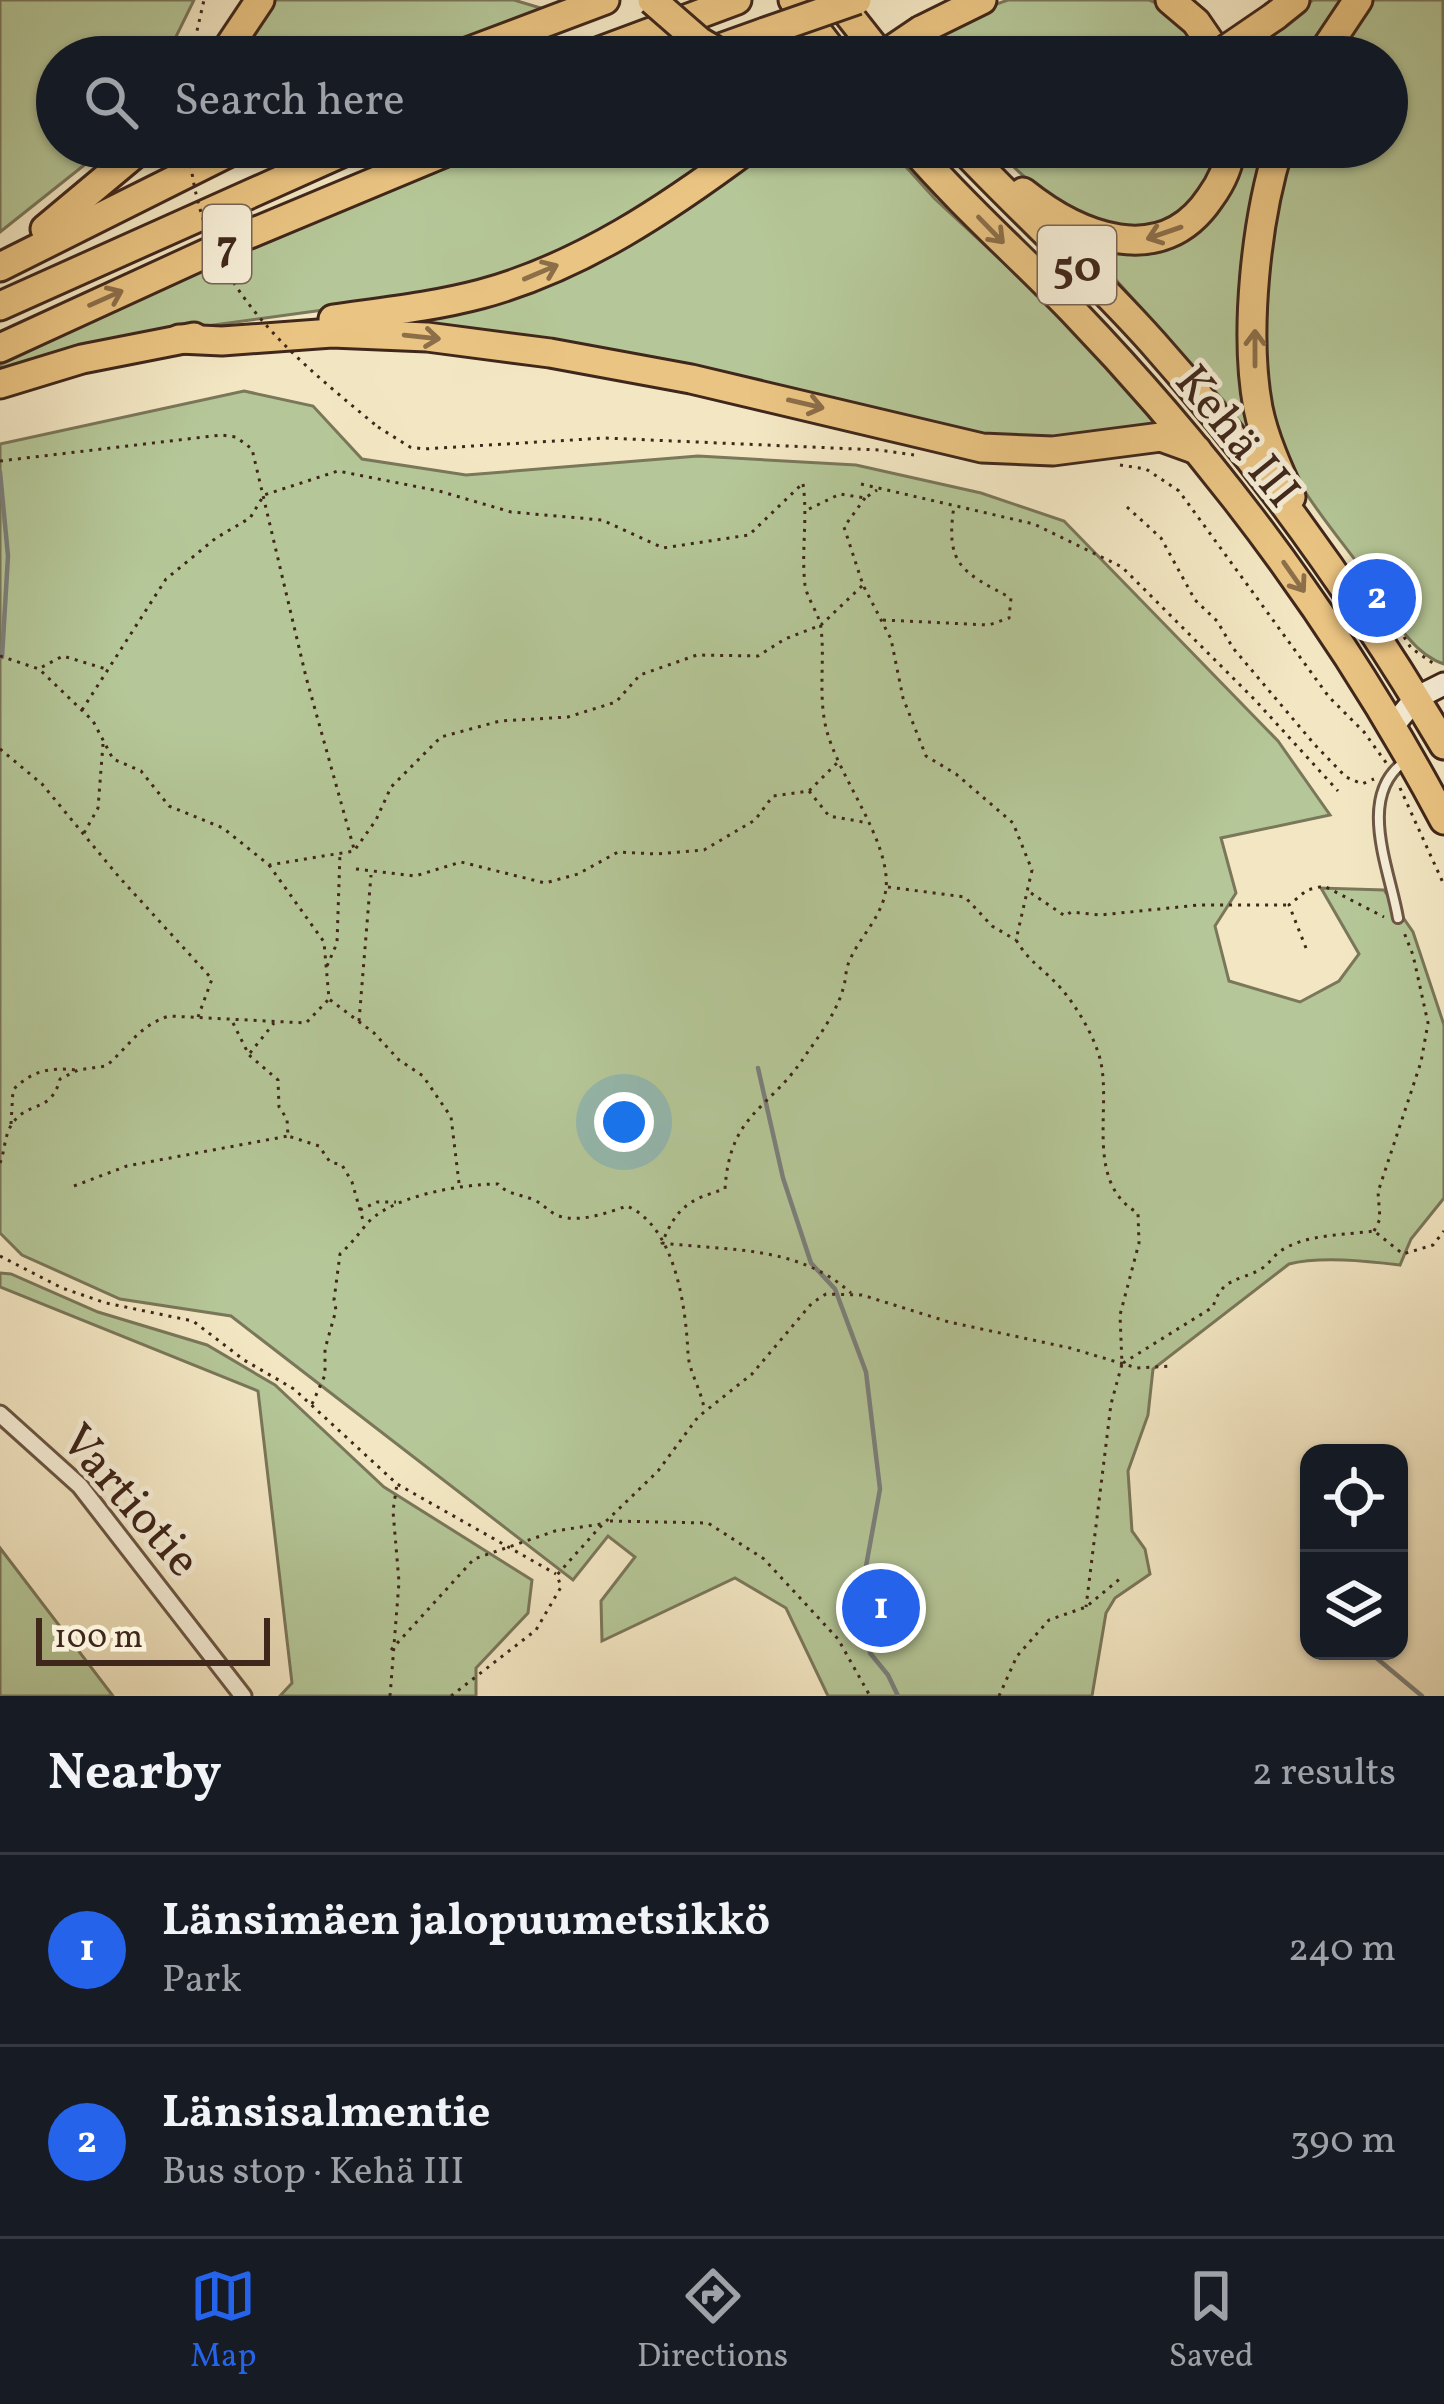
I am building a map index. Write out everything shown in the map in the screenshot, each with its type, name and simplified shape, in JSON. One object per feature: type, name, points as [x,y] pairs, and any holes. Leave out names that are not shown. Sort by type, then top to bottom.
[{"type":"highway","points":[[236,36],[260,0]]},
{"type":"highway","points":[[510,36],[605,0]]},
{"type":"highway","points":[[652,0],[694,36]]},
{"type":"highway","points":[[640,36],[737,0]]},
{"type":"highway","points":[[793,0],[821,36]]},
{"type":"highway","points":[[837,0],[865,36]]},
{"type":"highway","points":[[754,36],[857,0]]},
{"type":"highway","points":[[912,36],[982,0]]},
{"type":"highway","points":[[1170,0],[1204,36]]},
{"type":"highway","points":[[1334,36],[1358,0]]},
{"type":"highway","points":[[1246,36],[1285,8]]},
{"type":"highway","points":[[0,264],[119,168]]},
{"type":"highway","points":[[0,264],[197,168]]},
{"type":"highway","name":"7","points":[[0,306],[308,168]]},
{"type":"highway","name":"7","points":[[0,348],[242,237],[408,168]]},
{"type":"highway","points":[[0,384],[82,358],[179,339],[395,310],[486,292],[604,244],[721,168]]},
{"type":"highway","name":"Kehä III","points":[[933,168],[1072,310],[1196,450],[1280,557],[1392,727],[1401,764],[1444,820]]},
{"type":"highway","name":"Kehä III","points":[[984,168],[1153,343],[1310,538],[1429,706],[1444,745]]},
{"type":"highway","points":[[991,168],[1047,212],[1097,235],[1146,240],[1187,225],[1217,189],[1224,168]]},
{"type":"highway","points":[[1275,168],[1258,250],[1258,411],[1310,538]]},
{"type":"highway","points":[[179,339],[354,333],[428,337],[619,364],[982,448],[1053,451],[1161,437],[1196,450]]},
{"type":"street","points":[[1392,727],[1429,706],[1444,684]]},
{"type":"street","name":"Vartiotie","points":[[0,1414],[80,1486],[244,1696]]},
{"type":"lane","points":[[1398,917],[1379,822],[1382,785],[1401,764]]},
{"type":"path","points":[[195,36],[204,0]]},
{"type":"path","points":[[194,168],[207,230],[230,282],[278,342],[378,427],[410,447],[605,438],[879,450],[920,456]]},
{"type":"path","points":[[0,461],[221,435],[236,437],[252,448],[306,677],[354,851]]},
{"type":"path","points":[[1115,466],[1146,469],[1179,490],[1330,697],[1401,764],[1362,784],[1346,776],[1233,648],[1217,621],[1195,601],[1161,538],[1127,507]]},
{"type":"path","points":[[82,710],[166,579],[216,538],[250,518],[263,496],[338,471],[440,491],[511,512],[602,520],[663,548],[749,535],[803,484],[806,587],[821,625],[819,680],[825,726],[837,763],[877,841],[886,887],[876,919],[849,962],[842,994],[806,1056],[776,1094],[746,1119],[727,1155],[725,1189],[698,1197],[674,1214],[662,1243]]},
{"type":"path","points":[[860,484],[1034,524],[1121,567],[1255,700],[1338,791]]},
{"type":"path","points":[[879,488],[865,498],[844,527],[863,585],[891,639],[903,698],[926,756],[956,774],[1013,823],[1032,870],[1016,940]]},
{"type":"path","points":[[807,510],[840,494],[865,498]]},
{"type":"path","points":[[881,620],[989,626],[1009,618],[1011,598],[959,567],[952,553],[955,505]]},
{"type":"path","points":[[268,865],[354,851],[391,787],[441,736],[500,721],[568,717],[616,702],[640,675],[697,655],[758,656],[821,625],[863,585]]},
{"type":"path","points":[[1396,626],[1420,656],[1444,668]]},
{"type":"path","points":[[0,656],[38,669],[82,710],[113,759],[141,771],[169,806],[223,828],[268,865],[324,942],[329,999],[423,1076],[451,1117],[459,1185]]},
{"type":"path","points":[[38,669],[63,656],[108,669]]},
{"type":"path","points":[[83,834],[98,808],[103,739]]},
{"type":"path","points":[[0,749],[42,784],[212,979],[197,1018]]},
{"type":"path","points":[[356,869],[415,876],[460,862],[545,883],[578,874],[618,852],[704,850],[755,820],[773,796],[809,790],[837,763]]},
{"type":"path","points":[[1399,785],[1444,885]]},
{"type":"path","points":[[809,790],[829,816],[865,822]]},
{"type":"path","points":[[326,968],[337,943],[340,853]]},
{"type":"path","points":[[359,1022],[371,873]]},
{"type":"path","points":[[1029,892],[1065,916],[1198,905],[1289,905],[1307,890],[1324,886],[1401,925],[1428,1023],[1421,1063],[1378,1192],[1380,1219],[1374,1231]]},
{"type":"path","points":[[886,887],[965,896],[992,926],[1016,940],[1030,963],[1056,982],[1101,1063],[1103,1156],[1123,1204],[1138,1213],[1139,1243],[1120,1315],[1122,1364],[1111,1404],[1086,1607]]},
{"type":"path","points":[[1289,905],[1306,948]]},
{"type":"path","points":[[0,1163],[13,1090],[25,1077],[55,1067],[106,1066],[135,1033],[169,1016],[306,1023],[329,999]]},
{"type":"path","points":[[231,1021],[249,1055],[278,1080],[288,1136]]},
{"type":"path","points":[[249,1055],[275,1022]]},
{"type":"path","points":[[10,1126],[24,1112],[56,1095],[60,1079],[78,1070]]},
{"type":"path","points":[[74,1186],[127,1166],[288,1136],[319,1146],[330,1162],[342,1166],[352,1182],[364,1226]]},
{"type":"path","points":[[312,1404],[325,1376],[340,1254],[364,1226],[402,1202],[459,1185],[498,1184],[505,1191],[541,1202],[566,1219],[599,1216],[627,1206],[650,1223],[682,1301],[690,1341],[688,1356],[704,1412]]},
{"type":"path","points":[[358,1211],[377,1202],[402,1202]]},
{"type":"path","points":[[1122,1364],[1213,1307],[1228,1280],[1262,1268],[1286,1247],[1374,1231],[1403,1254],[1433,1245],[1444,1231]]},
{"type":"path","points":[[662,1243],[767,1252],[800,1260],[826,1272],[851,1293]]},
{"type":"path","points":[[0,1256],[62,1288],[106,1303],[193,1321],[312,1404],[397,1484],[557,1575],[561,1587],[536,1630],[451,1696]]},
{"type":"path","points":[[557,1575],[658,1471],[704,1412],[752,1374],[812,1303],[837,1293],[1137,1368],[1171,1366]]},
{"type":"path","points":[[390,1696],[399,1582],[393,1511],[397,1484]]},
{"type":"path","points":[[391,1650],[474,1558],[506,1545],[608,1522],[708,1522],[764,1558],[838,1639],[870,1696]]},
{"type":"path","points":[[999,1696],[1017,1656],[1049,1620],[1086,1607],[1122,1577]]},
{"type":"green space","points":[[0,0],[194,0],[176,36],[36,36],[36,168],[81,168],[0,232]]},
{"type":"green space","points":[[269,0],[514,0],[544,9],[477,36],[246,36]]},
{"type":"green space","points":[[1008,0],[1149,0],[1192,36],[935,36]]},
{"type":"green space","points":[[1313,0],[1347,0],[1324,36],[1266,36]]},
{"type":"green space","points":[[1366,0],[1443,0],[1444,664],[1409,639],[1305,492],[1280,443],[1270,403],[1265,316],[1288,168],[1408,168],[1408,36],[1344,36]]},
{"type":"green space","points":[[447,168],[703,168],[613,230],[538,266],[440,294],[162,332],[0,376],[0,365]]},
{"type":"green space","points":[[738,168],[907,168],[1071,325],[1158,420],[1146,427],[1023,442],[386,323],[663,220]]},
{"type":"green space","points":[[1014,168],[1214,168],[1199,198],[1174,218],[1147,228],[1091,219]]},
{"type":"green space","points":[[1223,168],[1270,168],[1257,228],[1265,454],[1076,235],[1154,246]]},
{"type":"green space","points":[[244,391],[313,406],[362,459],[466,475],[698,456],[856,465],[981,493],[1064,521],[1278,741],[1330,815],[1221,838],[1236,893],[1215,926],[1229,981],[1300,1002],[1339,981],[1359,954],[1321,888],[1384,890],[1413,932],[1444,1025],[1444,1198],[1411,1239],[1400,1265],[1329,1260],[1289,1264],[1153,1369],[1148,1415],[1128,1471],[1132,1531],[1145,1549],[1150,1574],[1115,1598],[1106,1613],[1092,1696],[828,1696],[786,1608],[735,1578],[602,1641],[601,1601],[635,1557],[608,1536],[573,1580],[231,1316],[120,1299],[22,1255],[0,1233],[0,444]]},
{"type":"green space","points":[[0,1273],[98,1312],[207,1345],[275,1385],[384,1487],[532,1580],[528,1613],[476,1668],[476,1696],[280,1696],[292,1683],[258,1391],[0,1287]]},
{"type":"green space","points":[[0,1548],[113,1696],[0,1696]]},
{"type":"waterway","points":[[0,472],[8,556],[2,657]]},
{"type":"waterway","points":[[758,1068],[783,1178],[811,1263],[835,1289],[866,1372],[880,1489],[861,1594],[870,1653],[898,1696]]},
{"type":"waterway","points":[[1379,1660],[1422,1696]]},
{"type":"place","name":"Länsisalmentie","points":[[1377,598]]},
{"type":"place","name":"Länsimäen jalopuumetsikkö","points":[[881,1608]]}]
